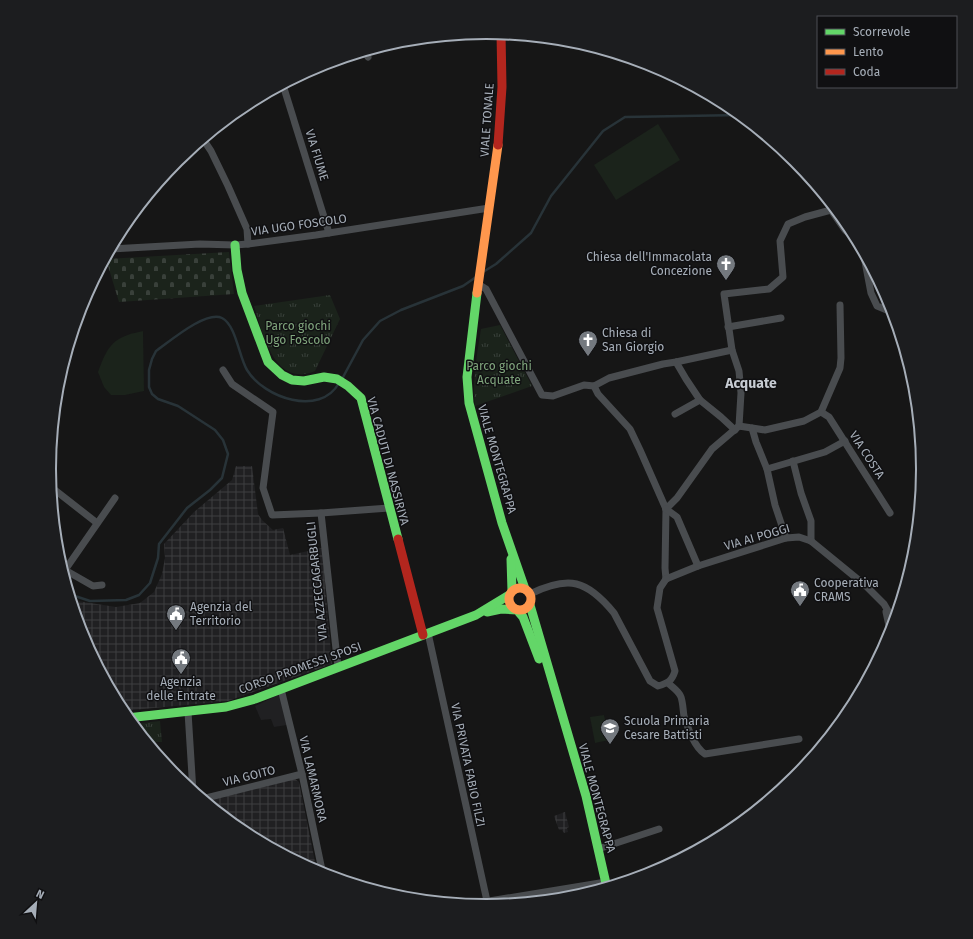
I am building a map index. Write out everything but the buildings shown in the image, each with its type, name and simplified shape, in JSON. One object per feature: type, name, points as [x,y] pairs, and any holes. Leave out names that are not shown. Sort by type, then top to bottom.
[{"type":"main road","name":"VIALE TONALE","points":[[489,208],[500,130],[503,61],[501,40]]},
{"type":"main road","name":"VIALE MONTEGRAPPA","points":[[489,208],[466,377],[466,391],[471,416],[510,549],[522,575],[527,592]]},
{"type":"main road","name":"VIA CADUTI DI NASSIRIYA","points":[[235,245],[237,270],[242,293],[268,362],[284,377],[297,382],[322,377],[333,378],[349,387],[361,398],[389,508],[426,634]]},
{"type":"main road","name":"VIALE MONTEGRAPPA","points":[[510,549],[512,572],[510,594]]},
{"type":"main road","points":[[515,589],[527,592],[531,601],[530,605],[522,610],[517,610],[510,605],[510,594],[515,589]]},
{"type":"main road","name":"CORSO PROMESSI SPOSI","points":[[476,615],[510,594]]},
{"type":"main road","name":"VIALE MONTEGRAPPA","points":[[530,605],[561,715],[586,796],[606,883]]},
{"type":"main road","name":"CORSO PROMESSI SPOSI","points":[[135,717],[226,707],[255,699],[476,615],[501,609],[517,610]]},
{"type":"main road","name":"VIALE MONTEGRAPPA","points":[[517,610],[523,617],[561,715]]},
{"type":"street","name":"VIA FIUME","points":[[284,89],[329,232]]},
{"type":"street","points":[[206,144],[211,151],[247,229],[248,244]]},
{"type":"street","name":"VIA UGO FOSCOLO","points":[[117,249],[200,244],[248,244],[489,208]]},
{"type":"street","points":[[666,509],[677,498],[712,449],[737,428],[741,393],[739,370],[732,350],[724,294],[769,289],[783,277],[780,241],[788,224],[829,209]]},
{"type":"street","points":[[866,266],[871,294],[877,306],[886,310]]},
{"type":"street","points":[[478,282],[486,289],[542,395],[553,396],[584,385],[594,386],[609,378],[663,364],[732,350]]},
{"type":"street","points":[[676,362],[700,400],[737,428],[765,430],[804,421],[822,412],[840,368],[840,305]]},
{"type":"street","points":[[728,326],[781,318]]},
{"type":"street","points":[[223,370],[232,384],[273,412],[263,488],[272,515],[321,513]]},
{"type":"street","points":[[527,592],[561,583],[578,583],[588,588],[606,603],[614,613],[650,681],[658,686],[668,683],[673,679],[675,671],[657,608],[660,588],[666,579],[666,509],[630,429],[598,394],[594,386]]},
{"type":"street","points":[[675,414],[700,400]]},
{"type":"street","name":"VIA COSTA","points":[[822,412],[829,417],[890,513]]},
{"type":"street","points":[[752,428],[767,469],[775,505],[786,538]]},
{"type":"street","points":[[767,469],[825,452],[844,441]]},
{"type":"street","points":[[794,462],[801,493],[811,521],[811,541]]},
{"type":"street","points":[[57,492],[96,523]]},
{"type":"street","points":[[67,566],[96,523],[115,498]]},
{"type":"street","name":"VIA AZZECCAGARBUGLI","points":[[338,667],[321,513],[389,508]]},
{"type":"street","points":[[666,509],[677,517],[698,566]]},
{"type":"street","name":"VIA AI POGGI","points":[[666,579],[698,566],[786,538],[799,537],[811,541],[866,586],[884,604],[891,616]]},
{"type":"street","points":[[69,574],[93,586],[102,585]]},
{"type":"street","points":[[884,604],[888,623]]},
{"type":"street","name":"VIA PRIVATA FABIO FILZI","points":[[426,634],[487,900]]},
{"type":"street","points":[[668,683],[679,693],[684,715],[690,731],[700,750],[705,754],[798,739]]},
{"type":"street","name":"VIA LAMARMORA","points":[[281,689],[302,774],[320,866]]},
{"type":"street","points":[[188,712],[192,783]]},
{"type":"street","name":"VIA GOITO","points":[[208,797],[302,774]]},
{"type":"street","points":[[598,849],[659,829]]},
{"type":"street","points":[[528,898],[543,893],[590,887]]},
{"type":"shaded area","points":[[236,466],[252,466],[258,514],[273,530],[283,528],[290,555],[322,548],[332,664],[228,701],[130,710],[100,660],[77,601],[116,607],[140,603],[154,592],[162,574],[165,558],[164,544],[194,512],[232,480]]},
{"type":"shaded area","points":[[280,694],[287,725],[274,727],[271,719],[261,720],[255,706]]},
{"type":"shaded area","points":[[294,778],[299,782],[315,864],[296,856],[271,842],[224,811],[209,798]]},
{"type":"shaded area","points":[[565,812],[569,827],[567,828],[568,832],[564,833],[562,830],[559,830],[554,816]]},
{"type":"green space","points":[[658,124],[680,160],[616,200],[594,165]]},
{"type":"green space","points":[[229,252],[234,294],[119,302],[108,265],[111,259]]},
{"type":"green space","name":"Parco giochi Ugo Foscolo","points":[[330,295],[340,319],[315,371],[301,374],[289,372],[280,365],[272,355],[266,343],[254,306]]},
{"type":"green space","name":"Parco giochi Acquate","points":[[500,325],[532,386],[475,406],[475,378],[481,329]]},
{"type":"green space","points":[[143,331],[144,391],[125,395],[111,395],[104,387],[98,372],[105,355],[113,343],[119,339],[133,333]]},
{"type":"green space","points":[[604,715],[609,740],[595,743],[590,717]]},
{"type":"green space","points":[[160,721],[162,742],[154,742],[139,723]]},
{"type":"waterway","points":[[483,272],[496,264],[531,233],[551,196],[603,131],[625,117],[731,115]]},
{"type":"waterway","points":[[342,379],[363,340],[380,321],[401,310],[463,286],[476,277]]},
{"type":"waterway","points":[[75,596],[90,601],[126,600],[139,595],[150,583],[158,558],[159,544],[187,508],[210,490],[222,478],[228,454],[223,440],[215,430],[178,406],[158,399],[152,394],[149,387],[149,370],[156,351],[188,328],[207,319],[215,317],[222,318],[231,327],[247,370],[255,380],[266,389],[292,400],[306,401],[319,399],[330,393],[339,383]]},
{"type":"traffic: fast","points":[[235,245],[237,270],[242,293],[268,362],[282,375],[292,380],[304,381],[324,377],[337,379],[348,386],[361,398],[398,539]]},
{"type":"traffic: fast","points":[[477,293],[467,377],[469,403],[502,523],[525,589]]},
{"type":"traffic: fast","points":[[511,559],[512,591]]},
{"type":"traffic: fast","points":[[135,717],[226,707],[255,699],[476,615],[509,595]]},
{"type":"traffic: fast","points":[[530,605],[586,796],[606,883]]},
{"type":"traffic: fast","points":[[487,612],[501,609],[517,610],[523,617],[539,659]]},
{"type":"traffic: slow","points":[[477,293],[498,145]]},
{"type":"traffic: slow","points":[[520,588],[528,591],[531,599],[528,607],[520,610],[512,607],[509,599],[512,591],[520,588]]},
{"type":"traffic: jam","points":[[498,145],[502,87],[501,40]]},
{"type":"traffic: jam","points":[[398,539],[423,635]]},
{"type":"place","name":"Chiesa dell'Immacolata Concezione","points":[[726,281]]},
{"type":"place","name":"Chiesa di San Giorgio","points":[[588,357]]},
{"type":"place","name":"Cooperativa CRAMS","points":[[800,607]]},
{"type":"place","name":"Agenzia del Territorio","points":[[176,631]]},
{"type":"place","name":"Agenzia delle Entrate","points":[[181,675]]},
{"type":"place","name":"Scuola Primaria Cesare Battisti","points":[[610,745]]},
{"type":"district","name":"Acquate","points":[[751,383]]}]
